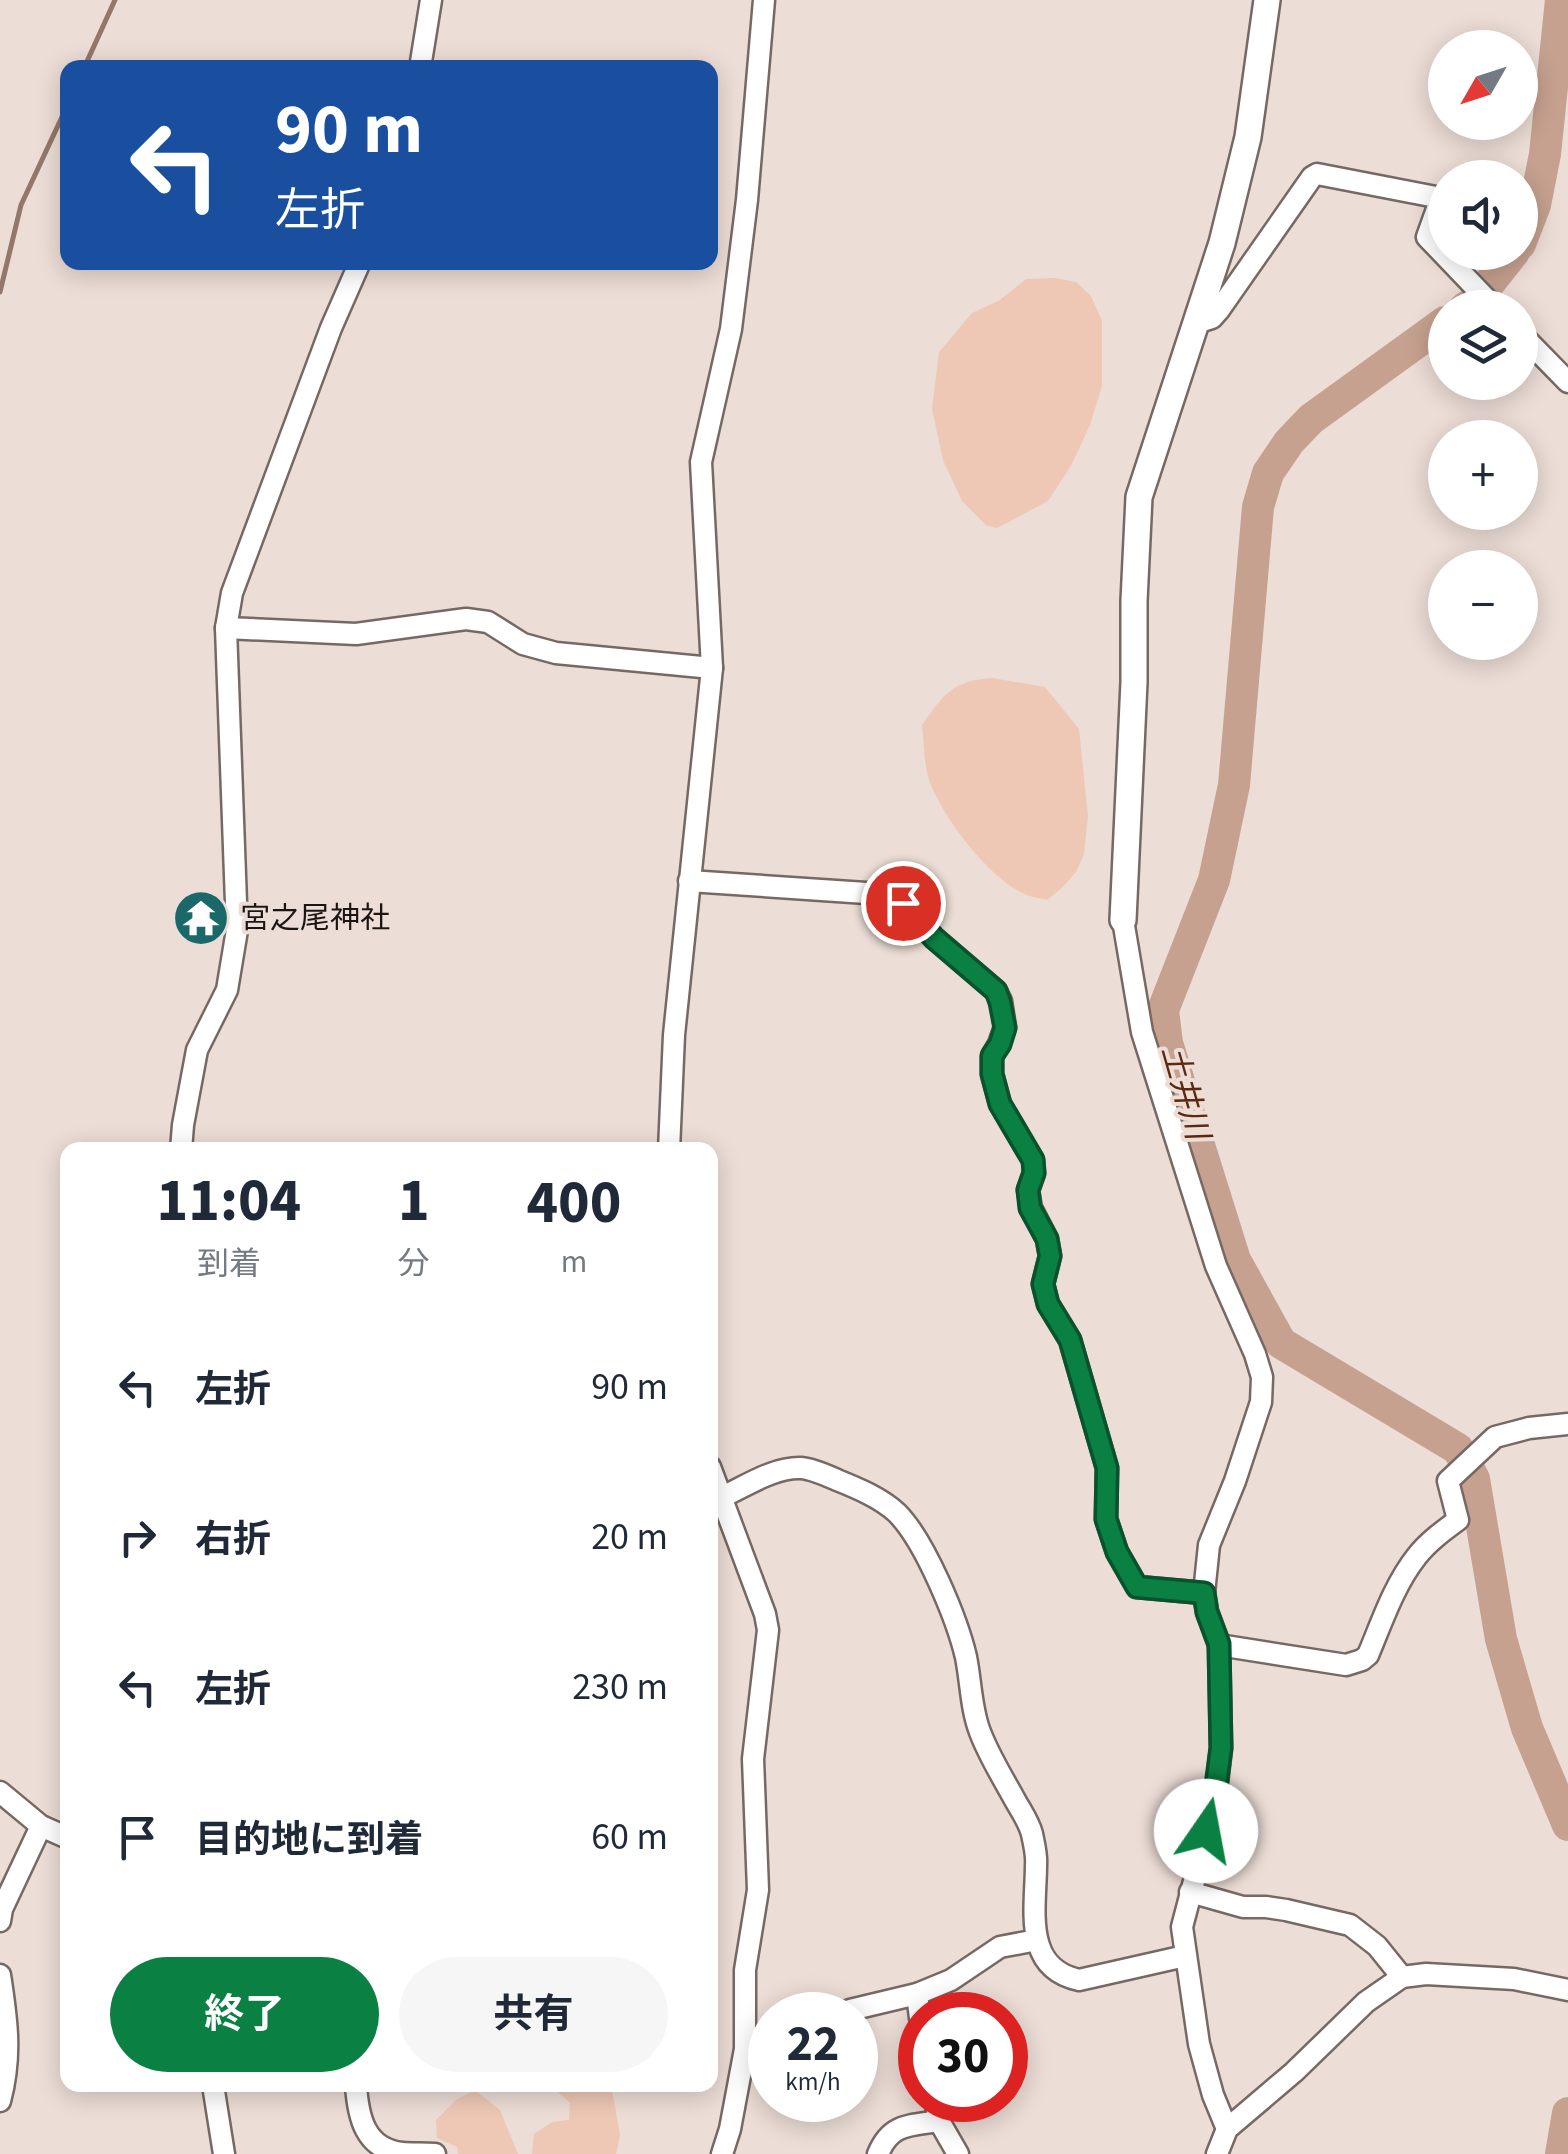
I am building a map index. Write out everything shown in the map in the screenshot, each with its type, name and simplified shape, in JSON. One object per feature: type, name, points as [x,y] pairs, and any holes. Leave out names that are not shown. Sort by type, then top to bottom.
[{"type":"street","points":[[421,60],[432,0]]},
{"type":"street","points":[[669,1142],[674,1035],[712,668],[701,462],[731,329],[747,200],[764,0]]},
{"type":"street","points":[[1227,2129],[1199,2044],[1182,1927],[1214,1801],[1221,1748],[1219,1644],[1204,1593],[1209,1545],[1236,1481],[1262,1402],[1262,1377],[1216,1266],[1142,1032],[1123,920],[1139,497],[1222,243],[1248,137],[1267,0]]},
{"type":"street","points":[[1196,323],[1212,318],[1219,310],[1317,174],[1441,198],[1427,237],[1479,290]]},
{"type":"street","points":[[182,1142],[197,1050],[227,990],[237,930],[226,628],[232,593],[357,270]]},
{"type":"street","points":[[1538,351],[1568,382]]},
{"type":"street","points":[[226,628],[356,634],[466,619],[488,622],[523,644],[556,653],[712,668]]},
{"type":"street","points":[[689,881],[894,897],[934,938],[996,991],[1005,1028],[992,1056],[992,1074],[1000,1104],[1033,1160],[1034,1173],[1028,1190],[1030,1208],[1047,1239],[1050,1256],[1043,1284],[1048,1304],[1070,1340],[1107,1468],[1106,1519],[1117,1552],[1137,1587],[1204,1593]]},
{"type":"street","points":[[1219,1644],[1346,1665],[1362,1660],[1368,1655],[1403,1576],[1429,1543],[1458,1520],[1448,1481],[1495,1437],[1568,1424]]},
{"type":"street","points":[[722,1497],[775,1472],[798,1468],[862,1490],[897,1513],[921,1546],[950,1606],[965,1656],[978,1729],[1031,1828],[1037,1861],[1032,1909],[1038,1940],[1052,1968],[1065,1977],[1080,1980],[1185,1956]]},
{"type":"street","points":[[718,1487],[768,1630],[753,1759],[758,1890],[746,1970],[745,2049],[722,2154]]},
{"type":"street","points":[[0,1792],[41,1826],[60,1834]]},
{"type":"street","points":[[0,1920],[41,1826]]},
{"type":"street","points":[[1190,1892],[1243,1907],[1266,1906],[1350,1925],[1377,1946],[1402,1977]]},
{"type":"street","points":[[922,1992],[951,1980],[1000,1947],[1038,1940]]},
{"type":"street","points":[[1217,2154],[1227,2129],[1294,2072],[1366,2002],[1402,1977],[1426,1974],[1514,1979],[1568,1990]]},
{"type":"street","points":[[0,1975],[9,2034],[8,2067],[0,2101]]},
{"type":"street","points":[[213,2092],[224,2154]]},
{"type":"street","points":[[357,2092],[360,2120],[381,2148],[436,2154]]},
{"type":"street","points":[[878,2154],[884,2140],[900,2128],[939,2122],[958,2154]]},
{"type":"shaded area","points":[[1026,279],[1076,282],[1091,296],[1102,321],[1102,386],[1071,466],[1048,501],[997,528],[986,525],[962,501],[943,460],[932,409],[939,352],[972,313],[1000,300]]},
{"type":"shaded area","points":[[992,678],[1045,687],[1079,729],[1088,816],[1084,854],[1076,872],[1047,900],[1024,894],[981,860],[945,811],[927,773],[922,725],[950,691],[967,682]]},
{"type":"shaded area","points":[[478,2092],[500,2110],[518,2154],[458,2154],[457,2147],[437,2138],[436,2120],[457,2099]]},
{"type":"shaded area","points":[[558,2092],[612,2092],[620,2135],[616,2154],[532,2154],[534,2134],[552,2122],[569,2120],[570,2103]]},
{"type":"waterway","points":[[88,60],[115,0]]},
{"type":"waterway","name":"土井川","points":[[1538,190],[1561,0]]},
{"type":"waterway","points":[[0,292],[21,205],[60,121]]},
{"type":"waterway","name":"土井川","points":[[1484,290],[1500,270]]},
{"type":"waterway","name":"土井川","points":[[1428,334],[1311,419],[1268,473],[1258,507],[1234,785],[1214,880],[1163,1010],[1167,1043],[1235,1260],[1281,1343],[1458,1449],[1474,1479],[1501,1639],[1527,1728],[1568,1825]]},
{"type":"waterway","name":"土井川","points":[[1561,2154],[1568,2113]]},
{"type":"place","name":"宮之尾神社","points":[[201,918]]},
{"type":"route","points":[[903,903],[934,938],[996,991],[1004,1012],[1005,1028],[992,1056],[992,1074],[1000,1104],[1033,1160],[1034,1173],[1028,1190],[1030,1208],[1047,1239],[1050,1256],[1043,1284],[1048,1304],[1070,1340],[1107,1468],[1106,1519],[1117,1552],[1137,1587],[1204,1593],[1219,1644],[1221,1748],[1206,1831]]}]
